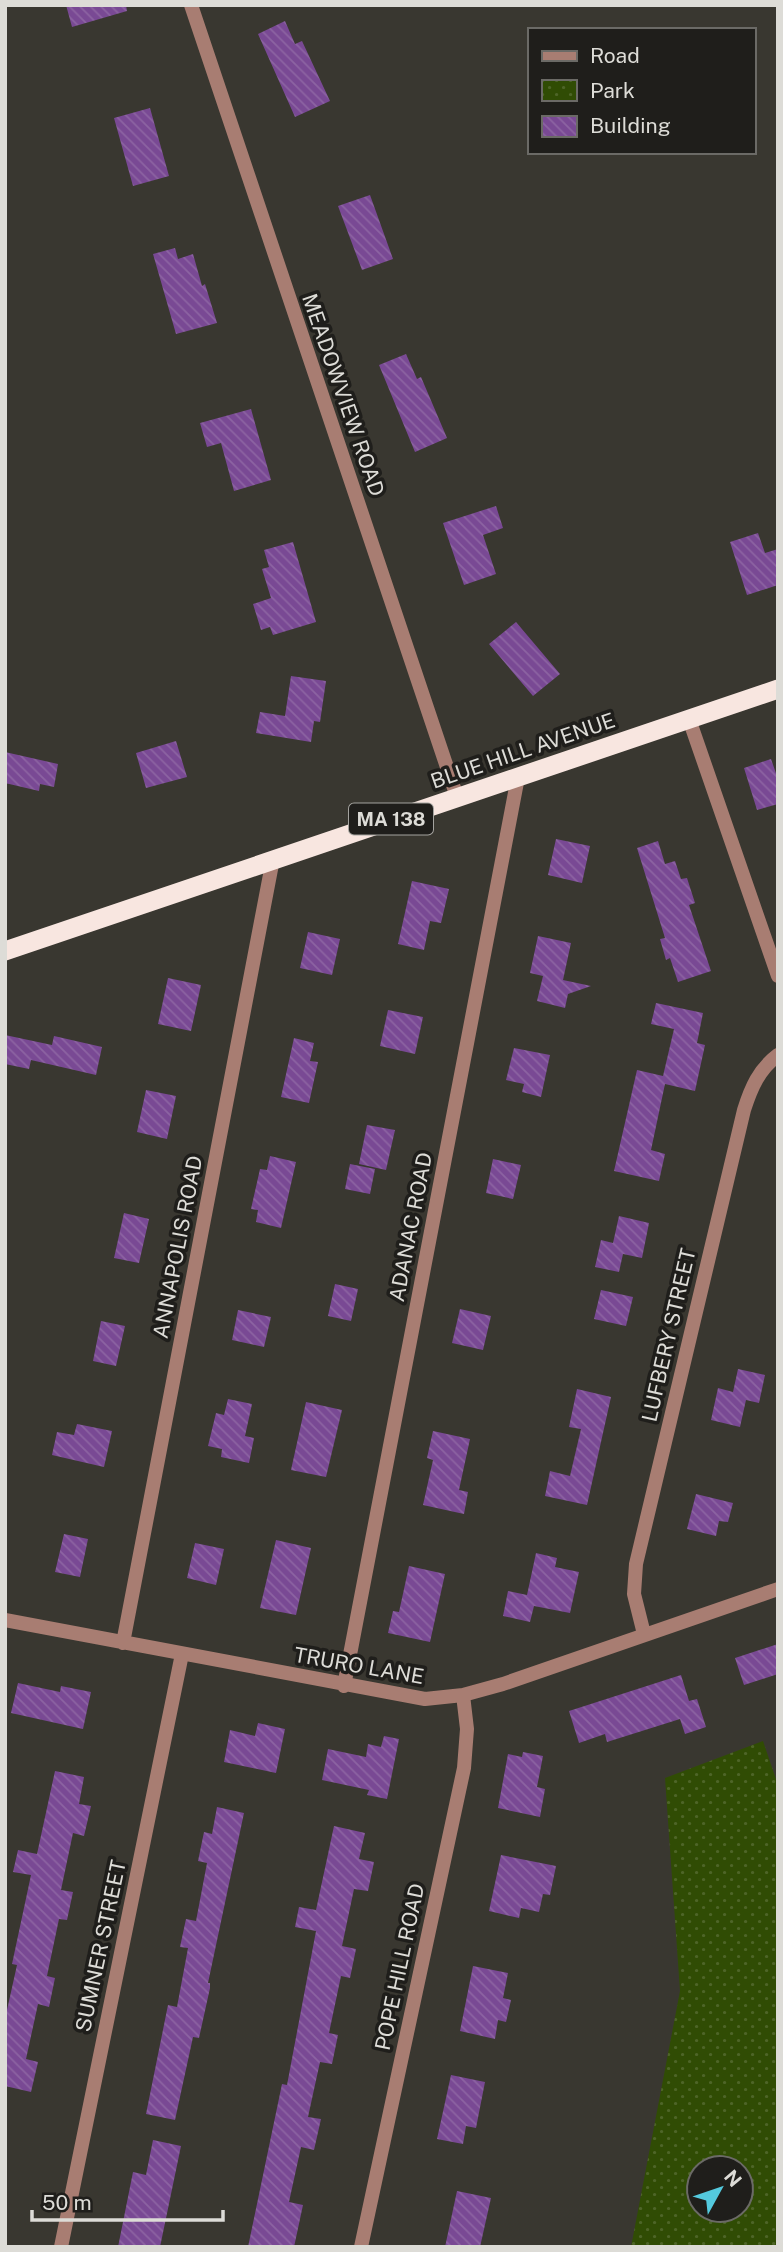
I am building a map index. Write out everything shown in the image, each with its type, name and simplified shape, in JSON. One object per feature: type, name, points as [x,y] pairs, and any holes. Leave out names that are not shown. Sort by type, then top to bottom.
[{"type":"highway","name":"BLUE HILL AVENUE","points":[[5,951],[778,689]]},
{"type":"street","name":"MEADOWVIEW ROAD","points":[[191,5],[457,797]]},
{"type":"street","points":[[689,719],[778,976]]},
{"type":"street","name":"ADANAC ROAD","points":[[344,1686],[519,776]]},
{"type":"street","name":"ANNAPOLIS ROAD","points":[[123,1643],[273,859]]},
{"type":"street","name":"LUFBERY STREET","points":[[644,1634],[634,1594],[636,1564],[744,1110],[755,1080],[762,1069],[778,1055]]},
{"type":"street","name":"TRURO LANE","points":[[5,1620],[344,1686],[425,1699],[463,1695],[514,1680],[778,1589]]},
{"type":"street","name":"SUMNER STREET","points":[[61,2247],[182,1654]]},
{"type":"street","name":"POPE HILL ROAD","points":[[361,2247],[464,1768],[467,1729],[463,1695]]},
{"type":"green space","points":[[763,1741],[778,1785],[778,2247],[631,2247],[680,1991],[665,1778]]},
{"type":"building","points":[[66,5],[126,5],[127,11],[72,27]]},
{"type":"building","points":[[285,21],[295,44],[302,41],[330,101],[295,117],[258,34]]},
{"type":"building","points":[[150,108],[169,176],[133,186],[114,118]]},
{"type":"building","points":[[370,195],[393,259],[362,270],[338,206]]},
{"type":"building","points":[[175,248],[178,259],[193,254],[217,323],[176,334],[153,254]]},
{"type":"building","points":[[406,354],[417,379],[421,377],[447,438],[415,452],[379,365]]},
{"type":"building","points":[[251,409],[271,480],[234,491],[221,443],[207,447],[200,423]]},
{"type":"building","points":[[496,506],[503,528],[483,535],[496,574],[464,585],[443,523]]},
{"type":"building","points":[[758,533],[765,553],[778,549],[778,585],[747,595],[730,542]]},
{"type":"building","points":[[293,542],[316,622],[273,635],[270,627],[261,630],[253,604],[271,598],[262,569],[269,567],[264,550]]},
{"type":"building","points":[[516,622],[560,674],[533,696],[489,644]]},
{"type":"building","points":[[291,676],[326,681],[320,722],[314,721],[311,742],[256,733],[260,712],[285,716]]},
{"type":"building","points":[[176,741],[187,777],[146,788],[136,753]]},
{"type":"building","points":[[5,752],[58,764],[54,787],[40,784],[39,791],[5,783]]},
{"type":"building","points":[[771,759],[778,779],[778,804],[757,810],[744,768]]},
{"type":"building","points":[[556,839],[590,846],[582,883],[548,875]]},
{"type":"building","points":[[658,841],[665,864],[675,861],[681,879],[687,878],[695,903],[689,905],[711,971],[678,982],[670,958],[666,960],[660,939],[665,938],[637,848]]},
{"type":"building","points":[[412,881],[449,889],[441,923],[430,921],[424,950],[398,944]]},
{"type":"building","points":[[308,932],[340,939],[332,975],[300,968]]},
{"type":"building","points":[[538,936],[571,943],[563,980],[591,986],[568,994],[565,1008],[537,1001],[543,976],[530,973]]},
{"type":"building","points":[[168,978],[201,985],[191,1031],[158,1024]]},
{"type":"building","points":[[656,1003],[703,1013],[697,1043],[705,1045],[695,1091],[665,1084],[651,1150],[665,1154],[659,1181],[614,1171],[637,1070],[663,1076],[674,1029],[651,1024]]},
{"type":"building","points":[[388,1010],[423,1017],[415,1054],[380,1046]]},
{"type":"building","points":[[5,1035],[52,1045],[54,1036],[102,1047],[96,1075],[31,1060],[29,1069],[5,1064]]},
{"type":"building","points":[[294,1038],[314,1043],[310,1061],[318,1062],[309,1103],[281,1097]]},
{"type":"building","points":[[514,1048],[550,1055],[541,1097],[522,1092],[524,1084],[506,1080]]},
{"type":"building","points":[[146,1090],[176,1096],[167,1139],[137,1132]]},
{"type":"building","points":[[367,1125],[395,1130],[386,1170],[359,1164]]},
{"type":"building","points":[[270,1156],[296,1162],[281,1228],[256,1222],[258,1210],[251,1209],[260,1169],[267,1170]]},
{"type":"building","points":[[493,1159],[521,1165],[513,1199],[486,1193]]},
{"type":"building","points":[[350,1164],[375,1169],[370,1194],[345,1189]]},
{"type":"building","points":[[124,1213],[149,1219],[139,1263],[114,1258]]},
{"type":"building","points":[[619,1216],[649,1223],[642,1258],[623,1254],[619,1272],[595,1267],[601,1240],[613,1243]]},
{"type":"building","points":[[335,1284],[358,1289],[351,1321],[328,1316]]},
{"type":"building","points":[[601,1290],[633,1297],[626,1326],[594,1319]]},
{"type":"building","points":[[460,1309],[491,1316],[483,1350],[452,1343]]},
{"type":"building","points":[[238,1310],[271,1317],[264,1347],[232,1340]]},
{"type":"building","points":[[101,1321],[125,1326],[116,1366],[93,1361]]},
{"type":"building","points":[[738,1369],[765,1375],[759,1403],[746,1400],[740,1427],[711,1420],[718,1388],[733,1392]]},
{"type":"building","points":[[577,1389],[611,1397],[587,1505],[545,1496],[550,1471],[570,1476],[581,1429],[569,1427]]},
{"type":"building","points":[[228,1399],[252,1404],[245,1436],[254,1438],[249,1463],[221,1457],[222,1449],[208,1446],[216,1413],[224,1415]]},
{"type":"building","points":[[306,1402],[342,1410],[326,1477],[291,1470]]},
{"type":"building","points":[[77,1424],[112,1431],[104,1467],[52,1455],[57,1432],[74,1435]]},
{"type":"building","points":[[433,1431],[470,1439],[459,1490],[468,1492],[464,1514],[423,1505],[433,1460],[427,1458]]},
{"type":"building","points":[[696,1494],[733,1503],[728,1522],[719,1521],[716,1536],[687,1529]]},
{"type":"building","points":[[64,1534],[88,1539],[80,1577],[55,1572]]},
{"type":"building","points":[[276,1540],[311,1548],[296,1615],[260,1608]]},
{"type":"building","points":[[195,1543],[224,1549],[216,1585],[187,1578]]},
{"type":"building","points":[[536,1553],[557,1558],[555,1567],[579,1572],[570,1613],[534,1606],[530,1622],[503,1616],[508,1591],[527,1595]]},
{"type":"building","points":[[409,1566],[445,1574],[430,1642],[388,1633],[393,1611],[399,1612]]},
{"type":"building","points":[[778,1644],[778,1674],[744,1685],[735,1658]]},
{"type":"building","points":[[681,1675],[689,1701],[697,1699],[706,1727],[685,1734],[680,1719],[607,1742],[605,1734],[579,1743],[569,1711]]},
{"type":"building","points":[[18,1683],[60,1692],[61,1686],[91,1692],[83,1729],[11,1713]]},
{"type":"building","points":[[258,1723],[285,1729],[276,1773],[224,1762],[230,1730],[255,1736]]},
{"type":"building","points":[[384,1736],[399,1739],[387,1799],[367,1795],[369,1790],[322,1780],[328,1749],[366,1757],[368,1744],[381,1747]]},
{"type":"building","points":[[523,1752],[543,1756],[537,1787],[545,1789],[540,1817],[498,1808],[508,1754],[522,1757]]},
{"type":"building","points":[[55,1771],[84,1777],[79,1804],[91,1806],[84,1836],[73,1833],[61,1890],[73,1892],[67,1920],[59,1919],[47,1976],[55,1978],[49,2007],[38,2004],[26,2059],[38,2062],[31,2092],[5,2086],[5,2019],[17,1965],[12,1964],[31,1875],[13,1872],[18,1850],[37,1854]]},
{"type":"building","points":[[217,1807],[244,1813],[199,2038],[193,2037],[175,2120],[146,2114],[168,2005],[177,2007],[188,1948],[180,1947],[186,1919],[196,1921],[207,1863],[198,1861],[204,1832],[212,1834]]},
{"type":"building","points":[[334,1826],[365,1833],[359,1859],[374,1862],[368,1891],[354,1889],[342,1946],[356,1949],[350,1978],[341,1976],[329,2033],[338,2035],[332,2064],[320,2062],[308,2117],[321,2119],[314,2150],[301,2147],[289,2202],[303,2205],[294,2247],[248,2247],[282,2084],[287,2085],[316,1931],[295,1927],[299,1907],[316,1910]]},
{"type":"building","points":[[501,1855],[556,1866],[550,1895],[543,1894],[539,1912],[521,1908],[519,1918],[489,1911]]},
{"type":"building","points":[[473,1966],[508,1973],[503,1998],[511,2000],[506,2022],[498,2020],[495,2039],[460,2031]]},
{"type":"building","points":[[451,2075],[485,2082],[476,2128],[466,2126],[463,2144],[437,2139]]},
{"type":"building","points":[[153,2140],[181,2146],[160,2247],[118,2247],[133,2172],[146,2175]]},
{"type":"building","points":[[457,2191],[491,2198],[480,2247],[445,2247]]}]
